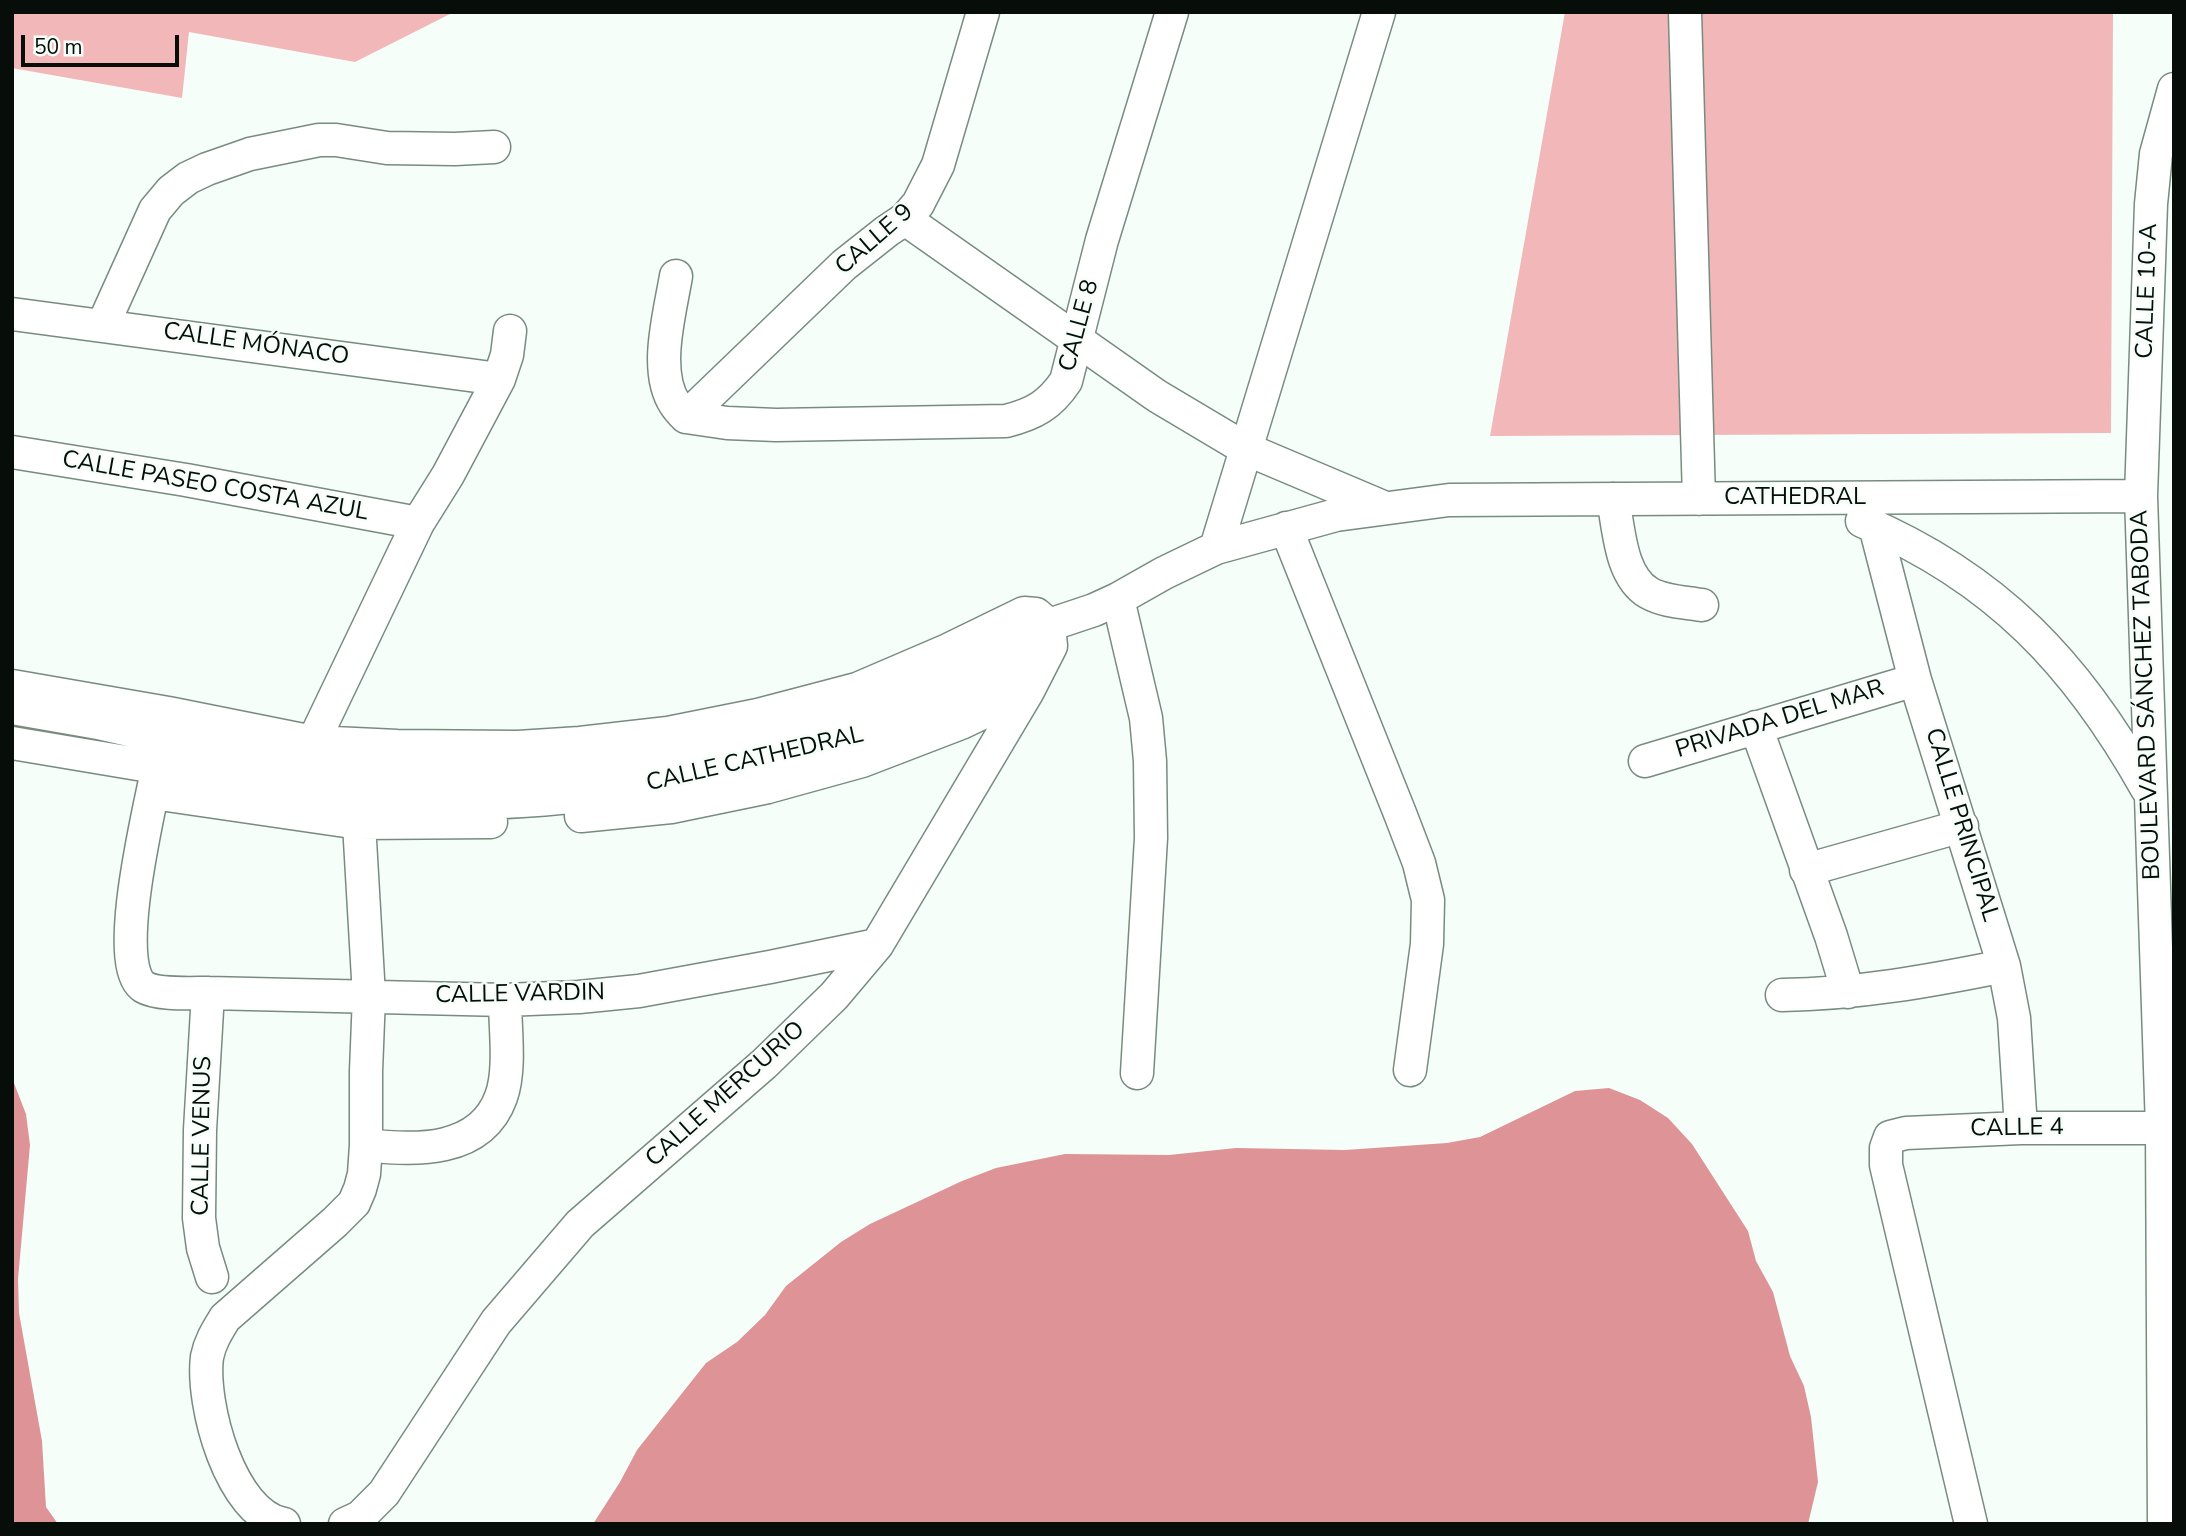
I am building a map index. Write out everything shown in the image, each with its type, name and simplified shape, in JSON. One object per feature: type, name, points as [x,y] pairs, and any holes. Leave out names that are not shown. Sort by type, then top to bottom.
[{"type":"street","name":"CALLE 9","points":[[686,417],[844,265],[905,219],[923,197],[938,165],[983,12]]},
{"type":"street","name":"CALLE 8","points":[[686,417],[727,423],[776,425],[1006,421],[1026,416],[1056,396],[1066,381],[1102,240],[1172,12]]},
{"type":"street","points":[[1216,548],[1379,12]]},
{"type":"street","points":[[1685,12],[1699,499]]},
{"type":"street","name":"CALLE 10-A","points":[[2141,496],[2151,204],[2156,154],[2174,89]]},
{"type":"street","points":[[103,324],[155,210],[171,191],[188,178],[207,169],[250,154],[318,140],[387,148],[494,147]]},
{"type":"street","points":[[905,219],[1157,397],[1246,449],[1384,507]]},
{"type":"street","points":[[676,276],[665,343],[664,370],[675,404],[686,417]]},
{"type":"street","name":"CALLE MÓNACO","points":[[12,314],[103,324],[499,379]]},
{"type":"street","points":[[303,765],[418,523],[449,475],[499,379],[507,355],[510,331]]},
{"type":"street","name":"CALLE PASEO COSTA AZUL","points":[[12,452],[186,480],[418,523]]},
{"type":"street","name":"CATHEDRAL","points":[[1449,500],[2141,496]]},
{"type":"street","name":"BOULEVARD SÁNCHEZ TABODA","points":[[2141,496],[2160,668],[2150,795],[2168,1128],[2164,1524]]},
{"type":"street","points":[[1802,498],[1875,526],[1927,552],[1969,578],[2008,610],[2045,644],[2081,689],[2120,742],[2150,795]]},
{"type":"street","points":[[1613,499],[1624,553],[1637,582],[1649,593],[1665,599],[1702,605]]},
{"type":"street","name":"CALLE CATHEDRAL","points":[[303,765],[384,798],[472,803],[526,801],[607,792],[712,775],[799,756],[919,718],[1050,636],[1164,573],[1216,548],[1336,515],[1449,500]]},
{"type":"street","name":"CALLE PRINCIPAL","points":[[1875,526],[1916,680],[2004,966],[2014,1018],[2021,1128]]},
{"type":"street","points":[[1286,528],[1419,863],[1428,900],[1427,944],[1410,1070]]},
{"type":"street","points":[[1106,604],[1146,718],[1150,761],[1151,838],[1136,1073]]},
{"type":"street","points":[[155,780],[303,765],[397,746],[518,747],[668,733],[758,715],[857,689],[948,650],[1024,613],[1037,614],[1050,636]]},
{"type":"street","name":"CALLE CATHEDRAL","points":[[303,765],[413,771],[528,772],[602,767],[715,748],[817,723],[909,691],[1050,636]]},
{"type":"street","name":"CALLE MERCURIO","points":[[345,1524],[360,1517],[384,1493],[496,1322],[529,1280],[580,1224],[764,1064],[834,996],[877,945],[1028,691],[1050,636]]},
{"type":"street","name":"PRIVADA DEL MAR","points":[[1645,761],[1916,680]]},
{"type":"street","points":[[12,686],[168,713],[303,765]]},
{"type":"street","points":[[12,743],[155,780],[359,823],[466,824],[565,818],[671,807],[768,787],[862,761],[961,723],[1028,691]]},
{"type":"street","points":[[12,709],[98,723],[207,748],[303,765]]},
{"type":"street","points":[[1756,727],[1848,992]]},
{"type":"street","name":"CALLE VARDIN","points":[[155,780],[135,882],[130,941],[136,981],[146,988],[159,991],[505,1000],[579,997],[639,991],[877,945]]},
{"type":"street","points":[[284,1524],[253,1506],[232,1478],[208,1401],[206,1372],[213,1336],[225,1318],[335,1222],[354,1203],[360,1189],[366,1145],[369,996],[359,823]]},
{"type":"street","points":[[1806,870],[1962,826]]},
{"type":"street","points":[[1782,995],[1829,995],[1933,980],[2004,966]]},
{"type":"street","name":"CALLE VENUS","points":[[208,993],[200,1130],[199,1218],[212,1277]]},
{"type":"street","points":[[366,1145],[415,1149],[440,1146],[476,1132],[490,1118],[502,1096],[505,1072],[505,1000]]},
{"type":"street","name":"CALLE 4","points":[[1971,1524],[1886,1165],[1886,1148],[1890,1137],[1906,1133],[2021,1128],[2168,1128]]},
{"type":"shaded area","points":[[12,12],[454,12],[355,62],[189,32],[182,98],[12,68]]},
{"type":"shaded area","points":[[1565,12],[2113,12],[2111,433],[1490,436]]},
{"type":"shaded area","points":[[12,1078],[26,1114],[30,1145],[18,1279],[19,1313],[42,1441],[46,1507],[58,1524],[12,1524]]},
{"type":"shaded area","points":[[1609,1088],[1640,1100],[1668,1118],[1692,1144],[1748,1231],[1756,1261],[1773,1292],[1790,1356],[1804,1386],[1811,1417],[1818,1482],[1808,1524],[593,1524],[637,1450],[706,1363],[737,1342],[765,1315],[786,1286],[841,1242],[870,1224],[962,1181],[996,1168],[1065,1154],[1169,1155],[1236,1148],[1345,1150],[1447,1143],[1480,1137],[1575,1091]]}]
